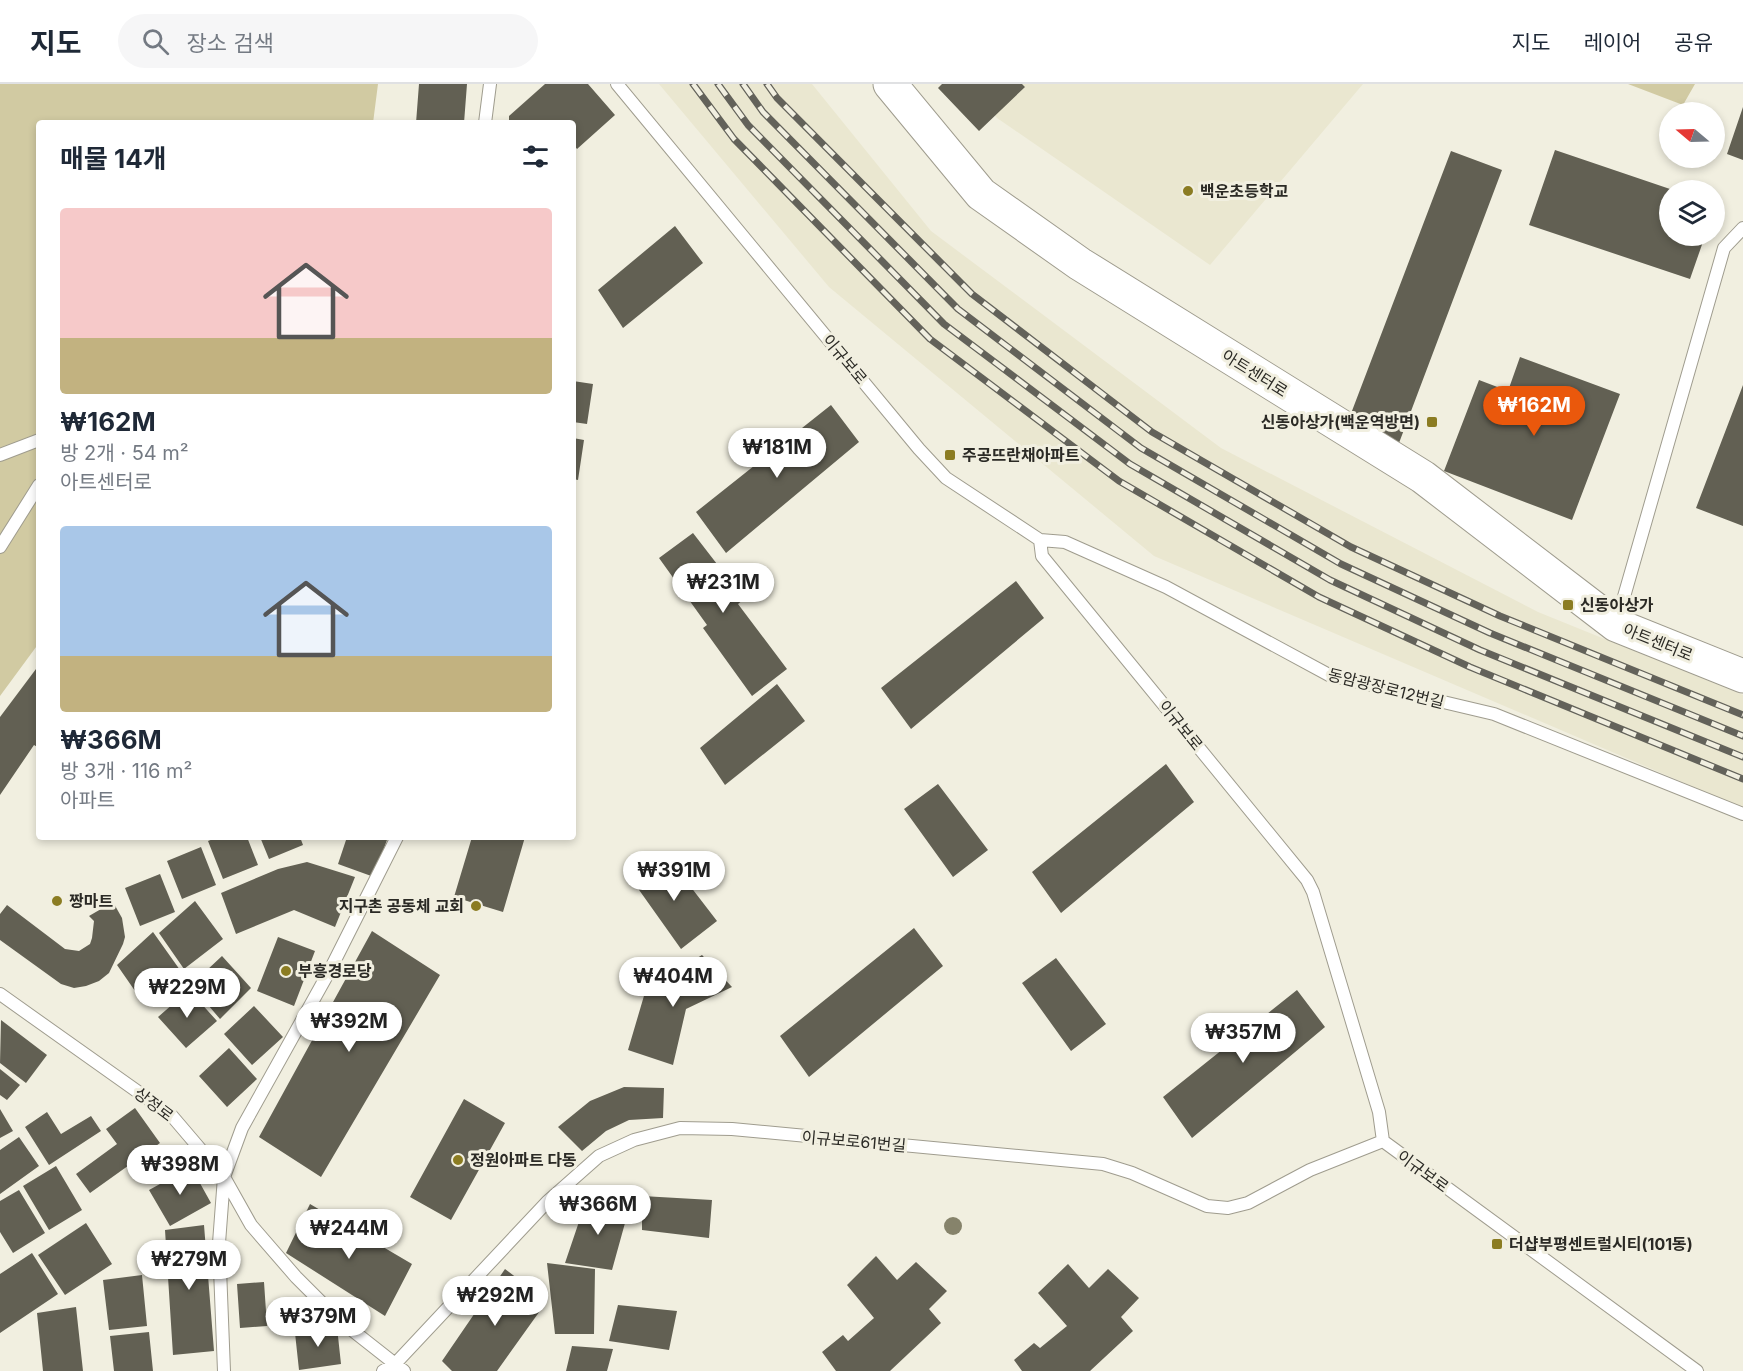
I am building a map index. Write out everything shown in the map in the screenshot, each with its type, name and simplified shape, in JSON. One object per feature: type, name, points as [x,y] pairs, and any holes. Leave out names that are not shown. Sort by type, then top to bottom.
[{"type":"street","name":"아트센터로","points":[[890,84],[981,194],[1080,264],[1423,477],[1616,625],[1743,676]]},
{"type":"lane","points":[[485,120],[490,84]]},
{"type":"lane","name":"이규보로","points":[[617,84],[919,449],[946,478],[1040,540],[1042,556],[1308,880],[1379,1112],[1383,1141],[1697,1371]]},
{"type":"lane","points":[[1616,625],[1724,248],[1743,228]]},
{"type":"lane","points":[[0,455],[36,441]]},
{"type":"lane","points":[[0,547],[36,489]]},
{"type":"lane","name":"동암광장로12번길","points":[[1040,540],[1065,543],[1166,587],[1329,675],[1494,714],[1743,814]]},
{"type":"lane","points":[[224,1371],[219,1243],[224,1177],[242,1128],[330,970],[395,840]]},
{"type":"lane","name":"상정로","points":[[0,994],[172,1116],[224,1177],[251,1225],[297,1277],[338,1319],[400,1367]]},
{"type":"lane","name":"이규보로61번길","points":[[383,1371],[400,1367],[547,1202],[599,1156],[634,1140],[680,1128],[732,1130],[1103,1164],[1132,1173],[1207,1206],[1228,1208],[1248,1203],[1311,1170],[1383,1141]]},
{"type":"shaded area","points":[[0,84],[378,84],[373,120],[36,120],[36,647],[0,696]]},
{"type":"shaded area","points":[[659,84],[812,84],[931,231],[1221,448],[1538,612],[1743,695],[1743,808],[1154,556],[829,287]]},
{"type":"shaded area","name":"백운초등학교","points":[[965,84],[1363,84],[1210,265],[997,118]]},
{"type":"shaded area","points":[[1628,84],[1695,84],[1685,102],[1675,102]]},
{"type":"building","points":[[419,84],[467,84],[464,120],[416,120]]},
{"type":"building","points":[[545,84],[588,84],[615,115],[577,149],[576,120],[509,120],[509,116]]},
{"type":"building","points":[[942,84],[1022,84],[1025,87],[979,131],[938,88]]},
{"type":"building","points":[[1743,107],[1743,160],[1727,154]]},
{"type":"building","points":[[1555,150],[1659,185],[1659,246],[1702,246],[1690,279],[1529,225]]},
{"type":"building","points":[[1451,151],[1502,170],[1399,443],[1347,424]]},
{"type":"building","points":[[675,226],[703,263],[623,328],[598,290]]},
{"type":"building","points":[[1520,357],[1620,394],[1572,520],[1444,471],[1479,380],[1508,391]]},
{"type":"building","points":[[576,381],[593,384],[587,424],[576,422]]},
{"type":"building","points":[[1743,385],[1743,526],[1696,508]]},
{"type":"building","points":[[831,405],[859,442],[726,553],[696,512]]},
{"type":"building","points":[[576,439],[584,440],[578,480],[576,480]]},
{"type":"building","points":[[693,533],[744,599],[738,604],[787,669],[752,696],[703,628],[707,625],[659,558]]},
{"type":"building","points":[[1016,581],[1044,618],[911,729],[881,688]]},
{"type":"building","points":[[36,669],[36,746],[34,745],[0,795],[0,717]]},
{"type":"building","points":[[777,684],[805,721],[725,785],[700,748]]},
{"type":"building","points":[[1166,764],[1194,802],[1061,913],[1032,872]]},
{"type":"building","points":[[938,784],[988,850],[953,877],[904,809]]},
{"type":"building","points":[[248,840],[258,865],[223,879],[208,841]]},
{"type":"building","points":[[261,840],[301,840],[303,845],[269,859]]},
{"type":"building","points":[[346,840],[387,840],[374,877],[338,864]]},
{"type":"building","points":[[471,840],[524,840],[503,912],[454,897]]},
{"type":"building","points":[[201,847],[216,885],[182,899],[167,861]]},
{"type":"building","points":[[667,856],[717,921],[681,949],[632,880]]},
{"type":"building","points":[[307,862],[355,877],[335,927],[294,910],[236,934],[221,893],[278,869]]},
{"type":"building","points":[[160,874],[175,912],[140,926],[125,888]]},
{"type":"building","points":[[195,901],[223,939],[184,969],[159,933]]},
{"type":"building","points":[[113,902],[122,918],[125,937],[123,944],[109,973],[99,981],[86,986],[74,988],[61,984],[0,940],[0,914],[7,905],[65,949],[79,951],[90,944],[92,938],[94,921],[89,916]]},
{"type":"building","points":[[914,928],[943,966],[809,1077],[780,1036]]},
{"type":"building","points":[[372,931],[440,975],[321,1177],[259,1137]]},
{"type":"building","points":[[153,932],[180,970],[142,1001],[117,965]]},
{"type":"building","name":"부흥경로당","points":[[278,937],[315,951],[294,1006],[257,991]]},
{"type":"building","points":[[702,955],[732,987],[686,1009],[673,1065],[628,1050],[646,989]]},
{"type":"building","points":[[222,956],[251,988],[220,1019],[191,985]]},
{"type":"building","points":[[1056,958],[1106,1024],[1071,1051],[1022,983]]},
{"type":"building","points":[[189,990],[217,1021],[186,1048],[158,1017]]},
{"type":"building","points":[[1297,990],[1325,1027],[1192,1138],[1163,1097]]},
{"type":"building","points":[[254,1006],[283,1037],[252,1065],[224,1034]]},
{"type":"building","points":[[1,1020],[47,1055],[26,1083],[0,1063]]},
{"type":"building","points":[[229,1048],[257,1079],[227,1107],[199,1076]]},
{"type":"building","points":[[0,1069],[20,1085],[7,1100],[0,1095]]},
{"type":"building","points":[[624,1087],[664,1088],[663,1118],[629,1120],[606,1131],[582,1151],[558,1127],[590,1101]]},
{"type":"building","name":"정원아파트 다동","points":[[464,1099],[505,1123],[451,1220],[410,1197]]},
{"type":"building","points":[[135,1108],[160,1143],[90,1193],[76,1174],[117,1144],[106,1129]]},
{"type":"building","points":[[0,1109],[13,1131],[0,1138]]},
{"type":"building","points":[[47,1112],[61,1134],[91,1116],[101,1131],[49,1165],[25,1127]]},
{"type":"building","points":[[19,1137],[39,1166],[0,1194],[0,1150]]},
{"type":"building","points":[[56,1166],[82,1210],[49,1230],[23,1186]]},
{"type":"building","points":[[191,1167],[211,1203],[170,1226],[149,1190]]},
{"type":"building","points":[[19,1190],[45,1233],[13,1253],[0,1232],[0,1201]]},
{"type":"building","points":[[642,1196],[712,1200],[709,1238],[642,1230]]},
{"type":"building","points":[[310,1204],[412,1264],[385,1316],[286,1253]]},
{"type":"building","points":[[585,1204],[630,1205],[612,1270],[565,1263]]},
{"type":"building","points":[[86,1223],[112,1264],[65,1295],[38,1255]]},
{"type":"building","points":[[204,1225],[214,1351],[173,1355],[165,1230]]},
{"type":"building","points":[[32,1253],[58,1294],[0,1333],[0,1274]]},
{"type":"building","points":[[876,1256],[897,1280],[916,1262],[947,1291],[929,1309],[941,1323],[890,1371],[836,1371],[822,1352],[843,1335],[848,1341],[874,1318],[847,1285]]},
{"type":"building","points":[[547,1263],[595,1269],[594,1334],[555,1334]]},
{"type":"building","points":[[1068,1264],[1089,1288],[1108,1269],[1139,1298],[1121,1317],[1133,1331],[1090,1371],[1022,1371],[1014,1360],[1034,1343],[1040,1348],[1067,1326],[1038,1293]]},
{"type":"building","points":[[505,1269],[547,1301],[497,1371],[452,1371],[442,1361]]},
{"type":"building","points":[[142,1275],[147,1326],[109,1330],[103,1280]]},
{"type":"building","points":[[264,1282],[267,1326],[240,1328],[237,1284]]},
{"type":"building","points":[[618,1305],[677,1311],[669,1350],[609,1341]]},
{"type":"building","points":[[76,1307],[83,1371],[43,1371],[37,1313]]},
{"type":"building","points":[[337,1327],[341,1364],[299,1370],[295,1333]]},
{"type":"building","points":[[149,1332],[153,1371],[114,1371],[110,1336]]},
{"type":"building","points":[[572,1346],[613,1349],[607,1371],[566,1371]]},
{"type":"railway","points":[[693,84],[734,139],[930,339],[1119,481],[1319,597],[1470,667],[1743,779]]},
{"type":"railway","points":[[718,84],[748,125],[944,324],[1130,464],[1330,580],[1480,650],[1743,757]]},
{"type":"railway","points":[[743,84],[763,112],[958,309],[1141,448],[1341,564],[1490,633],[1743,736]]},
{"type":"railway","points":[[767,84],[777,98],[972,294],[1152,432],[1351,547],[1500,616],[1743,715]]},
{"type":"place","name":"백운초등학교","points":[[1188,191]]},
{"type":"place","name":"신동아상가(백운역방면)","points":[[1432,422]]},
{"type":"place","name":"주공뜨란채아파트","points":[[950,455]]},
{"type":"place","name":"신동아상가","points":[[1568,605]]},
{"type":"place","name":"짱마트","points":[[57,901]]},
{"type":"place","name":"지구촌 공동체 교회","points":[[476,906]]},
{"type":"place","name":"부흥경로당","points":[[286,971]]},
{"type":"place","name":"정원아파트 다동","points":[[458,1160]]},
{"type":"place","name":"더샵부평센트럴시티(101동)","points":[[1497,1244]]}]
